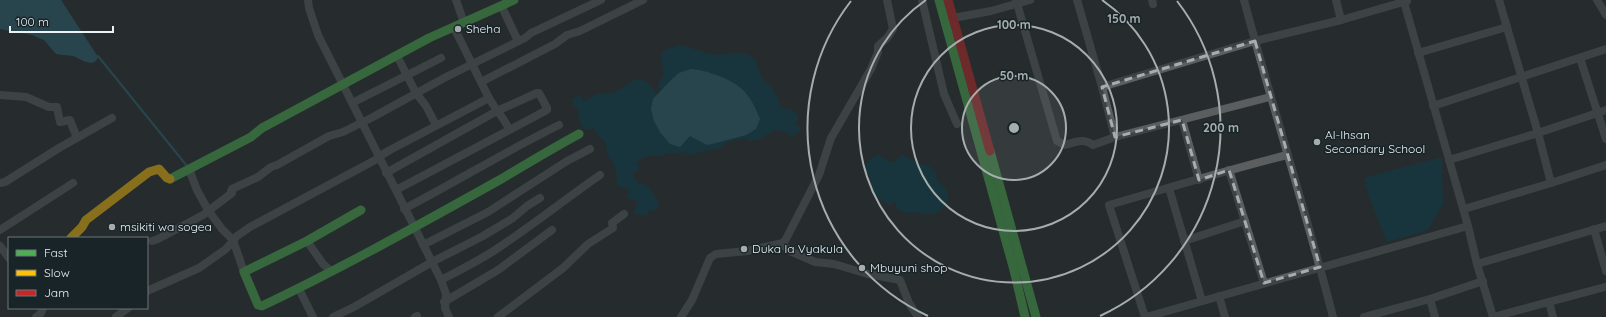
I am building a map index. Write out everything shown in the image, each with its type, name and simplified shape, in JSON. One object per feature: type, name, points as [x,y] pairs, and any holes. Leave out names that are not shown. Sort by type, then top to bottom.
[{"type":"street","points":[[456,0],[464,23]]},
{"type":"street","points":[[72,237],[82,227],[86,220],[99,209],[149,172],[158,169],[169,180],[251,137],[262,128],[429,38],[438,36],[514,0]]},
{"type":"street","points":[[152,241],[205,213],[232,193],[232,189],[258,176],[271,167],[277,166],[329,136],[343,132],[531,33],[601,0]]},
{"type":"street","points":[[481,82],[555,44],[567,35],[580,31],[643,0]]},
{"type":"street","points":[[681,317],[692,300],[710,258],[716,254],[747,251],[783,243],[819,175],[831,138],[871,69],[878,52],[878,46],[887,38],[892,29],[887,0]]},
{"type":"street","points":[[922,0],[944,94],[957,124]]},
{"type":"street","points":[[940,0],[1006,239],[1025,317]]},
{"type":"street","points":[[948,0],[1036,317]]},
{"type":"street","points":[[953,18],[991,10],[1016,2],[1030,0]]},
{"type":"street","points":[[1077,0],[1115,137]]},
{"type":"street","points":[[1244,0],[1333,317]]},
{"type":"street","points":[[1336,0],[1341,20]]},
{"type":"street","points":[[1500,0],[1551,184]]},
{"type":"street","points":[[1597,0],[1605,10]]},
{"type":"street","points":[[308,1],[318,35],[378,158],[396,190],[404,209],[441,280],[446,294],[444,302],[445,308],[449,317]]},
{"type":"street","points":[[1102,87],[1255,41],[1341,20],[1406,1],[1418,53],[1464,209],[1477,264],[1493,317],[1606,288]]},
{"type":"street","points":[[1016,2],[1057,141],[1066,145],[1083,140],[1094,145],[1115,137],[1270,97]]},
{"type":"street","points":[[502,7],[518,41]]},
{"type":"street","points":[[1418,53],[1507,27]]},
{"type":"street","points":[[454,28],[489,98],[506,122],[509,129]]},
{"type":"street","points":[[1433,106],[1606,49]]},
{"type":"street","points":[[397,56],[416,93],[426,106],[436,125]]},
{"type":"street","points":[[352,103],[441,58]]},
{"type":"street","points":[[1580,58],[1602,111],[1606,139]]},
{"type":"street","points":[[386,173],[497,111],[537,92],[541,95],[547,110],[396,190]]},
{"type":"street","points":[[0,95],[26,97],[49,107],[57,108],[60,122],[70,120],[77,138]]},
{"type":"street","points":[[148,291],[199,268],[226,249],[233,240],[246,229],[264,218],[489,98]]},
{"type":"street","points":[[1449,160],[1538,134],[1602,111]]},
{"type":"street","points":[[0,184],[6,182],[112,118]]},
{"type":"street","points":[[1182,120],[1199,180]]},
{"type":"street","points":[[404,209],[467,176],[523,143],[559,125]]},
{"type":"street","points":[[187,170],[197,190],[205,213],[233,240],[244,272],[260,306],[331,272],[504,177],[554,147],[580,134]]},
{"type":"street","points":[[423,245],[488,212],[567,161],[590,149]]},
{"type":"street","points":[[1287,155],[1229,170],[1109,205],[1145,317],[1165,315],[1219,296],[1468,226]]},
{"type":"street","points":[[1464,209],[1551,184],[1606,165]]},
{"type":"street","points":[[1229,170],[1264,283]]},
{"type":"street","points":[[441,280],[491,252],[535,223],[600,175]]},
{"type":"street","points":[[0,230],[73,183]]},
{"type":"street","points":[[1169,188],[1202,301]]},
{"type":"street","points":[[333,317],[354,307],[432,262],[483,236],[513,218],[527,206],[540,198]]},
{"type":"street","points":[[244,272],[307,241],[361,210]]},
{"type":"street","points":[[498,317],[563,268],[588,244],[613,228],[612,223],[624,214]]},
{"type":"street","points":[[1184,241],[1245,221]]},
{"type":"street","points":[[1477,264],[1606,226]]},
{"type":"street","points":[[1594,229],[1606,271]]},
{"type":"street","points":[[444,302],[498,270],[552,230]]},
{"type":"street","points":[[307,241],[323,264],[331,272]]},
{"type":"street","points":[[783,243],[783,245],[790,251],[815,262],[834,264],[868,274],[900,280],[909,303],[918,317]]},
{"type":"street","points":[[0,246],[8,257]]},
{"type":"street","points":[[1368,316],[1430,299],[1483,281]]},
{"type":"street","points":[[298,289],[313,317]]},
{"type":"street","points":[[1219,296],[1225,317]]},
{"type":"street","points":[[1430,299],[1435,317]]},
{"type":"street","points":[[1549,302],[1553,317]]},
{"type":"street","points":[[116,317],[127,309]]},
{"type":"street","points":[[36,317],[44,312]]},
{"type":"highlighted area","points":[[1255,41],[1320,267],[1264,283],[1229,170],[1199,180],[1182,120],[1115,137],[1102,87]]},
{"type":"shaded area","points":[[0,0],[61,0],[98,57],[96,61],[90,63],[73,56],[56,54],[44,40],[32,35],[0,29]]},
{"type":"shaded area","points":[[680,45],[715,55],[742,53],[752,57],[757,63],[763,79],[770,85],[778,98],[780,108],[790,109],[798,115],[798,119],[795,123],[801,127],[801,129],[792,137],[784,131],[775,130],[759,139],[749,141],[745,138],[727,142],[720,148],[699,152],[694,155],[685,152],[668,153],[661,156],[645,157],[639,160],[636,163],[640,168],[633,173],[633,176],[638,184],[644,183],[649,188],[655,196],[659,206],[654,211],[648,210],[647,216],[644,216],[633,213],[638,201],[628,199],[628,188],[619,187],[617,185],[616,168],[607,154],[606,143],[599,137],[593,128],[585,130],[583,128],[580,121],[579,110],[574,106],[572,100],[579,95],[584,101],[600,93],[613,93],[629,83],[639,80],[646,82],[660,97],[662,95],[658,85],[664,74],[661,54],[665,50]]},
{"type":"shaded area","points":[[691,69],[704,71],[718,76],[732,82],[743,90],[751,100],[760,119],[756,129],[746,135],[707,145],[690,136],[680,147],[670,144],[660,132],[654,121],[651,109],[653,99],[679,73]]},
{"type":"shaded area","points":[[902,154],[917,163],[929,166],[936,173],[937,180],[945,188],[948,195],[946,203],[941,210],[932,214],[916,212],[906,213],[896,208],[896,202],[894,201],[891,205],[872,193],[869,174],[863,169],[870,159],[878,155],[890,162],[895,162]]},
{"type":"shaded area","points":[[1442,157],[1443,204],[1428,230],[1387,242],[1371,202],[1364,178]]},
{"type":"waterway","points":[[98,56],[187,166]]},
{"type":"traffic: fast","points":[[170,179],[251,137],[262,128],[429,38],[514,0]]},
{"type":"traffic: fast","points":[[939,0],[1014,270],[1025,317]]},
{"type":"traffic: fast","points":[[361,210],[307,241],[244,272],[258,305],[262,306],[293,291],[414,228],[579,134]]},
{"type":"traffic: fast","points":[[990,151],[1036,317]]},
{"type":"traffic: slow","points":[[72,237],[82,227],[86,220],[149,172],[159,169],[167,178],[170,179]]},
{"type":"traffic: jam","points":[[948,0],[990,151]]},
{"type":"place","name":"Sheha","points":[[458,29]]},
{"type":"place","name":"Al-Ihsan Secondary School","points":[[1317,142]]},
{"type":"place","name":"msikiti wa sogea","points":[[112,227]]},
{"type":"place","name":"Duka la Vyakula","points":[[744,249]]},
{"type":"place","name":"Mbuyuni shop","points":[[862,268]]}]
